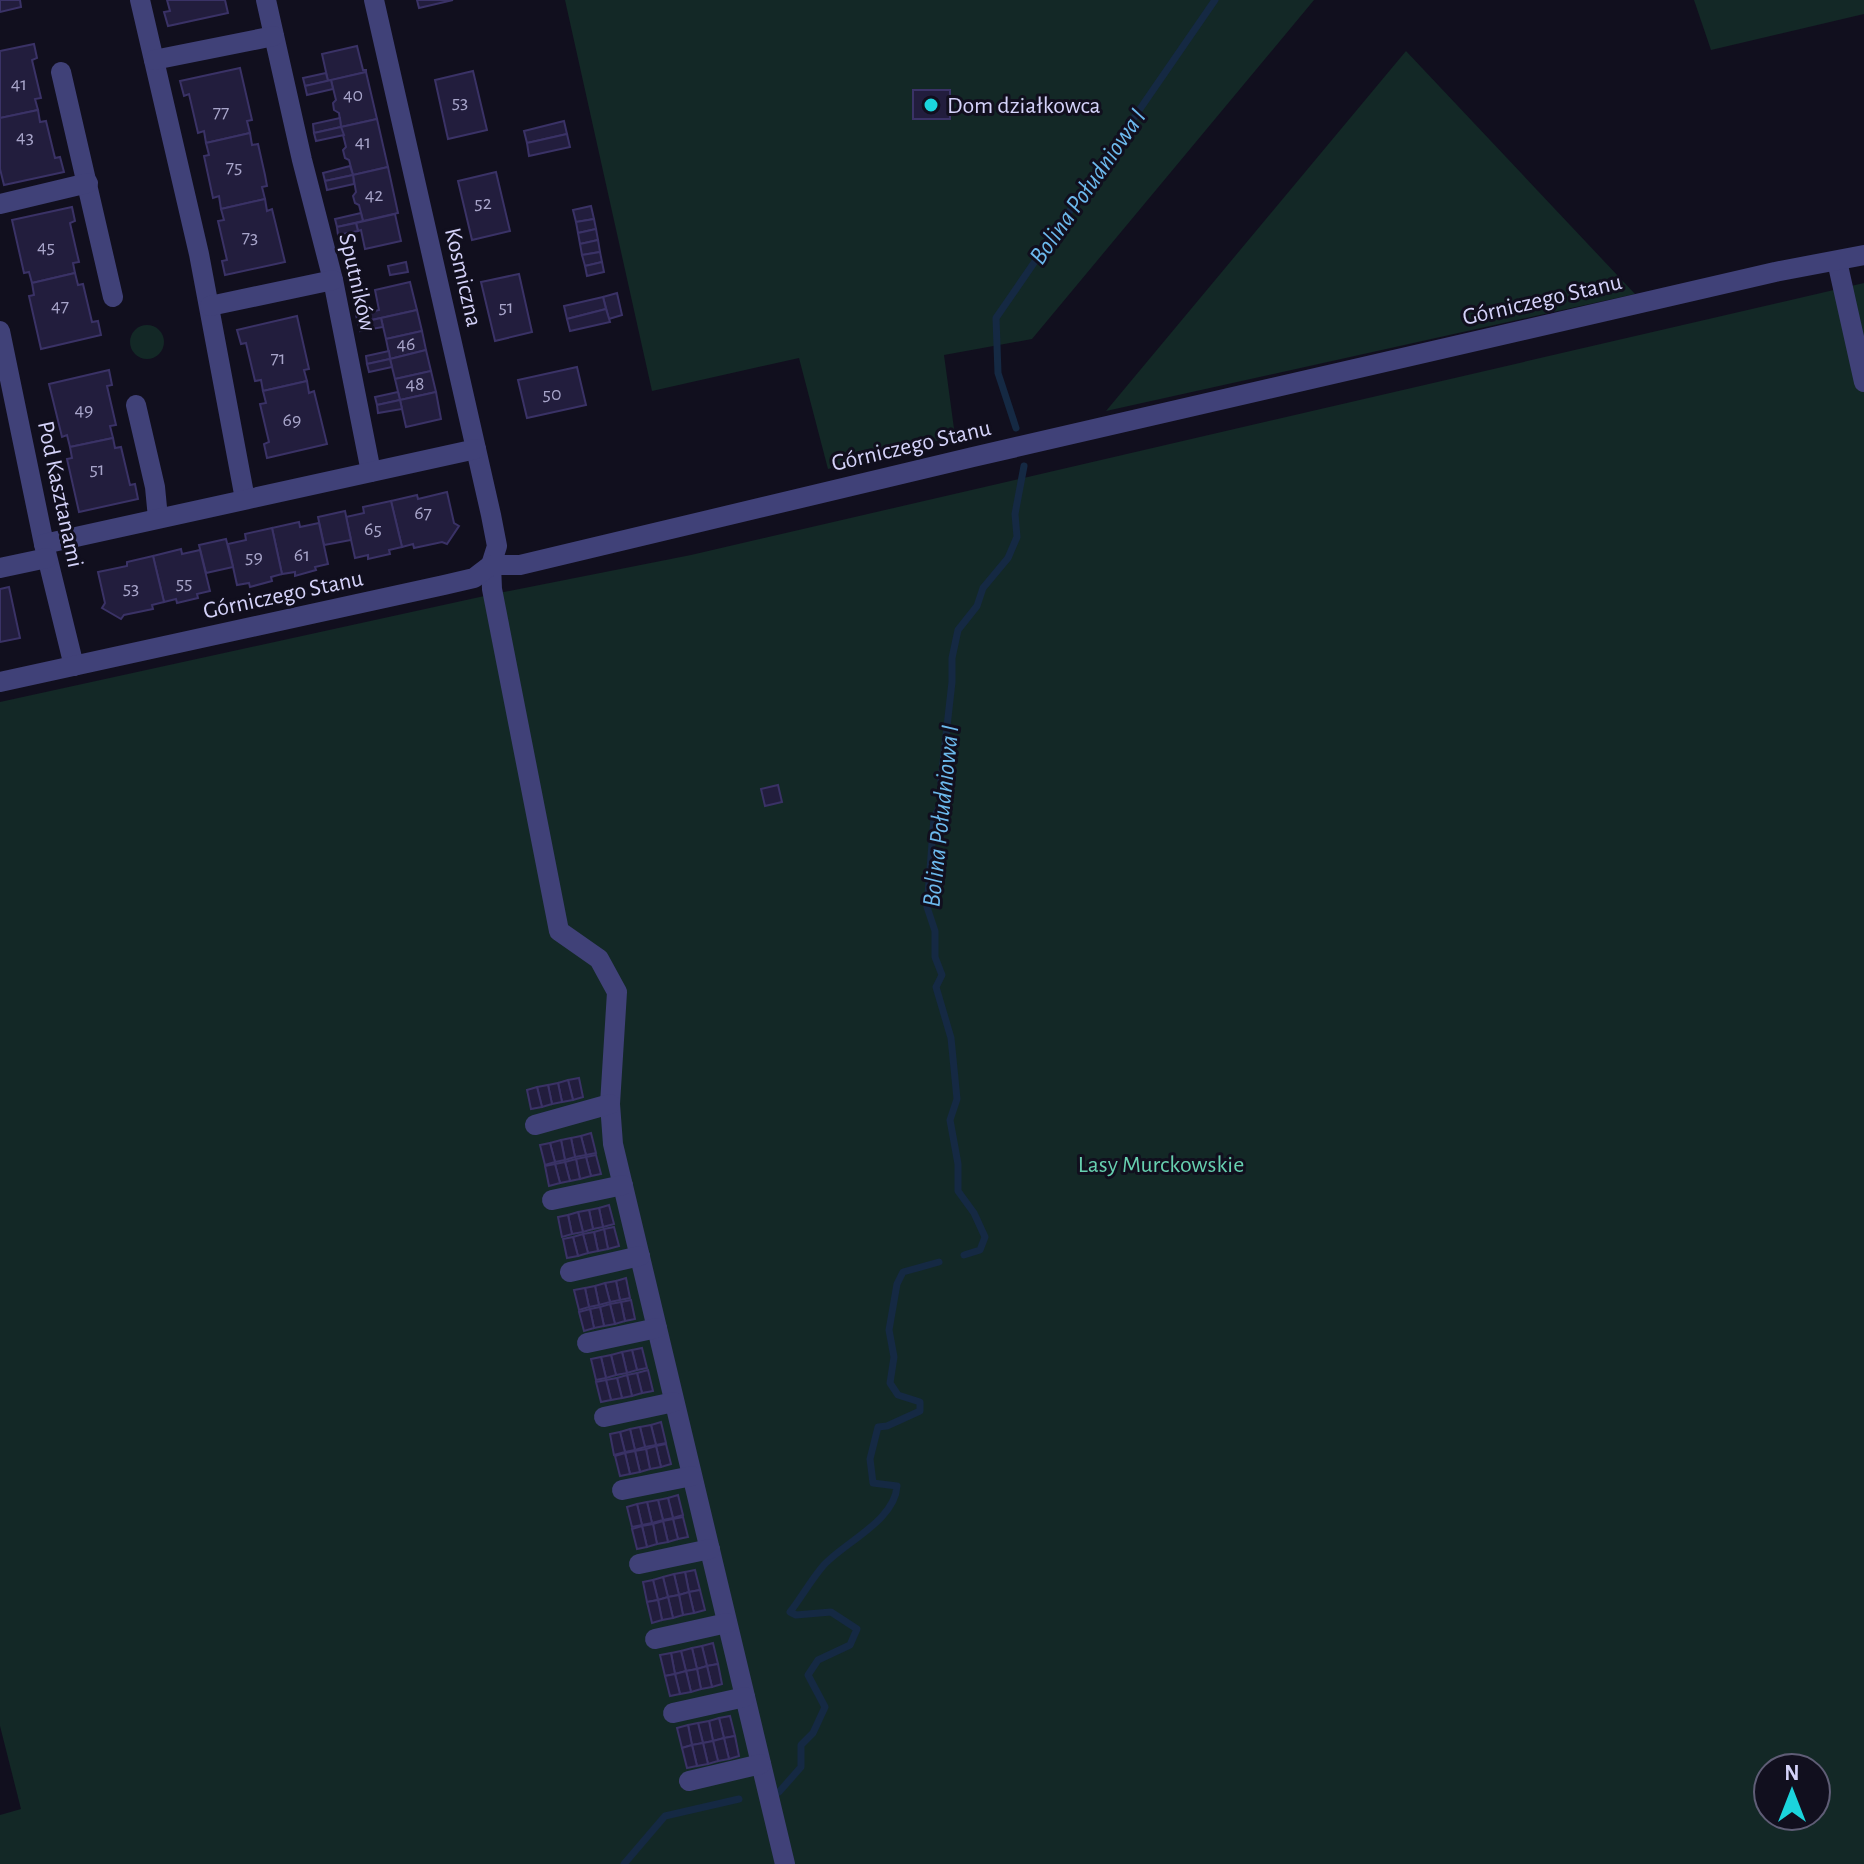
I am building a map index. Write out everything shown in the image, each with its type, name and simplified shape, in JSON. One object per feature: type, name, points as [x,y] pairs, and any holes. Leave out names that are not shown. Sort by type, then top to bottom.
[{"type":"street","points":[[140,0],[210,306],[245,499]]},
{"type":"street","name":"Sputników","points":[[266,0],[333,280],[371,472]]},
{"type":"street","name":"Kosmiczna","points":[[374,0],[497,546],[491,565],[492,589],[559,931],[599,959],[617,992],[610,1104],[613,1144],[785,1864]]},
{"type":"street","points":[[154,60],[274,36]]},
{"type":"street","points":[[61,72],[113,297]]},
{"type":"street","points":[[0,204],[88,183]]},
{"type":"street","name":"Górniczego Stanu","points":[[0,682],[474,578],[491,565],[520,565],[1775,272],[1864,255]]},
{"type":"street","points":[[1837,261],[1864,382]]},
{"type":"street","points":[[210,306],[333,280]]},
{"type":"street","name":"Pod Kasztanami","points":[[0,331],[46,551],[74,666]]},
{"type":"street","points":[[136,405],[155,487],[158,518]]},
{"type":"street","points":[[0,568],[158,518],[476,449]]},
{"type":"street","points":[[535,1125],[610,1104]]},
{"type":"street","points":[[552,1200],[623,1185]]},
{"type":"street","points":[[570,1272],[640,1256]]},
{"type":"street","points":[[587,1343],[657,1328]]},
{"type":"street","points":[[604,1417],[674,1402]]},
{"type":"street","points":[[622,1490],[692,1476]]},
{"type":"street","points":[[639,1564],[710,1549]]},
{"type":"street","points":[[655,1639],[727,1623]]},
{"type":"street","points":[[673,1713],[745,1697]]},
{"type":"street","points":[[689,1781],[761,1764]]},
{"type":"green space","points":[[565,0],[1314,0],[1032,339],[944,355],[955,436],[828,469],[799,358],[652,391]]},
{"type":"green space","points":[[1694,0],[1864,0],[1864,14],[1711,50]]},
{"type":"green space","points":[[1406,51],[1635,294],[1106,411]]},
{"type":"green space","name":"Lasy Murckowskie","points":[[1864,283],[1864,1864],[0,1864],[0,1815],[21,1809],[0,1726],[0,702],[489,595],[691,555]]},
{"type":"green space","points":[[147,325],[159,330],[164,342],[159,354],[147,359],[135,354],[130,342],[135,330]]},
{"type":"building","points":[[0,0],[20,0],[21,7],[0,12]]},
{"type":"building","points":[[167,0],[225,0],[228,13],[168,26],[164,12],[170,11]]},
{"type":"building","points":[[417,0],[453,0],[419,8]]},
{"type":"building","points":[[34,44],[37,58],[32,60],[41,98],[35,99],[38,110],[0,118],[0,51]]},
{"type":"building","points":[[357,46],[366,72],[328,81],[322,54]]},
{"type":"building","points":[[240,68],[252,120],[247,121],[250,133],[206,143],[204,131],[198,133],[189,94],[184,96],[180,81]]},
{"type":"building","points":[[473,71],[487,130],[448,139],[435,80]]},
{"type":"building","points":[[366,72],[377,119],[341,127],[339,113],[334,110],[336,100],[331,80]]},
{"type":"building","points":[[326,73],[328,81],[305,86],[303,78]]},
{"type":"building","points":[[331,80],[333,89],[307,95],[305,86]]},
{"type":"building","name":"Dom działkowca","points":[[913,90],[950,90],[950,119],[913,119]]},
{"type":"building","points":[[38,110],[40,122],[46,121],[55,158],[60,157],[64,172],[4,185],[0,169],[0,118]]},
{"type":"building","points":[[340,118],[341,127],[314,133],[313,124]]},
{"type":"building","points":[[377,119],[388,167],[353,175],[343,150],[346,147],[341,127]]},
{"type":"building","points":[[564,121],[567,134],[527,143],[524,131]]},
{"type":"building","points":[[341,127],[344,135],[316,141],[314,133]]},
{"type":"building","points":[[250,133],[252,145],[258,144],[267,186],[262,187],[265,199],[221,209],[219,196],[213,198],[204,156],[209,155],[206,143]]},
{"type":"building","points":[[567,134],[570,147],[529,156],[527,143]]},
{"type":"building","points":[[350,166],[353,175],[325,181],[323,173]]},
{"type":"building","points":[[388,167],[398,213],[363,221],[353,196],[356,192],[353,175]]},
{"type":"building","points":[[496,172],[510,231],[472,240],[458,181]]},
{"type":"building","points":[[353,175],[354,184],[327,190],[325,181]]},
{"type":"building","points":[[265,199],[267,211],[272,209],[285,262],[225,275],[222,261],[227,260],[218,221],[224,220],[221,209]]},
{"type":"building","points":[[591,206],[594,219],[576,222],[573,210]]},
{"type":"building","points":[[72,207],[75,221],[70,223],[79,262],[73,263],[75,273],[32,283],[29,272],[24,273],[12,220]]},
{"type":"building","points":[[361,213],[363,221],[337,227],[335,219]]},
{"type":"building","points":[[395,214],[401,241],[365,249],[361,230],[358,231],[356,223]]},
{"type":"building","points":[[594,219],[596,229],[578,233],[576,222]]},
{"type":"building","points":[[356,223],[358,231],[338,235],[337,227]]},
{"type":"building","points":[[596,229],[598,240],[580,244],[578,233]]},
{"type":"building","points":[[598,240],[600,252],[582,255],[580,244]]},
{"type":"building","points":[[600,252],[602,262],[585,266],[582,255]]},
{"type":"building","points":[[406,262],[408,272],[390,275],[388,266]]},
{"type":"building","points":[[602,262],[604,272],[587,276],[585,266]]},
{"type":"building","points":[[75,273],[78,285],[83,284],[92,322],[98,321],[101,335],[41,349],[29,296],[34,295],[32,283]]},
{"type":"building","points":[[519,274],[532,332],[495,341],[481,282]]},
{"type":"building","points":[[410,282],[417,310],[358,323],[356,315],[379,310],[375,290]]},
{"type":"building","points":[[617,293],[622,315],[609,319],[603,297]]},
{"type":"building","points":[[603,297],[606,309],[567,319],[564,306]]},
{"type":"building","points":[[606,309],[610,322],[570,331],[567,319]]},
{"type":"building","points":[[417,310],[422,331],[386,339],[381,318]]},
{"type":"building","points":[[297,316],[309,369],[304,370],[307,381],[263,391],[261,380],[255,381],[246,343],[241,344],[237,330]]},
{"type":"building","points":[[381,318],[383,327],[360,331],[358,323]]},
{"type":"building","points":[[422,331],[426,350],[390,359],[386,339]]},
{"type":"building","points":[[426,350],[431,371],[395,379],[390,359]]},
{"type":"building","points":[[389,351],[390,359],[367,364],[366,356]]},
{"type":"building","points":[[390,359],[392,367],[369,372],[367,364]]},
{"type":"building","points":[[577,367],[586,405],[527,418],[518,380]]},
{"type":"building","points":[[109,370],[112,385],[107,386],[116,425],[110,426],[113,438],[70,447],[67,435],[62,437],[49,384]]},
{"type":"building","points":[[431,371],[436,392],[400,400],[395,379]]},
{"type":"building","points":[[307,381],[309,393],[314,391],[327,444],[267,458],[264,444],[269,442],[260,404],[266,403],[263,391]]},
{"type":"building","points":[[398,392],[400,400],[377,405],[375,397]]},
{"type":"building","points":[[436,392],[441,419],[406,427],[400,400]]},
{"type":"building","points":[[400,400],[402,409],[378,413],[377,405]]},
{"type":"building","points":[[113,438],[115,448],[121,447],[130,485],[135,484],[138,499],[79,512],[67,459],[72,458],[70,447]]},
{"type":"building","points":[[447,492],[454,523],[459,526],[447,544],[402,547],[391,501]]},
{"type":"building","points":[[391,501],[402,547],[389,550],[390,554],[368,559],[368,555],[355,558],[346,517],[364,513],[363,507]]},
{"type":"building","points":[[345,511],[351,540],[324,545],[318,517]]},
{"type":"building","points":[[299,522],[300,527],[319,523],[328,564],[295,576],[295,572],[282,574],[272,528]]},
{"type":"building","points":[[272,528],[282,574],[271,577],[272,581],[250,587],[249,583],[237,585],[228,544],[246,540],[245,534]]},
{"type":"building","points":[[226,539],[233,567],[206,573],[199,545]]},
{"type":"building","points":[[181,549],[182,554],[200,550],[210,591],[197,594],[198,598],[177,603],[176,599],[164,602],[153,556]]},
{"type":"building","points":[[153,556],[164,602],[152,605],[153,609],[124,615],[121,619],[102,608],[105,603],[98,572]]},
{"type":"building","points":[[9,587],[20,638],[0,642],[0,589]]},
{"type":"building","points":[[778,785],[782,802],[765,806],[761,789]]},
{"type":"building","points":[[579,1078],[583,1097],[573,1100],[568,1080]]},
{"type":"building","points":[[568,1080],[573,1100],[562,1102],[558,1083]]},
{"type":"building","points":[[558,1083],[562,1102],[552,1104],[548,1085]]},
{"type":"building","points":[[548,1085],[552,1104],[542,1107],[537,1087]]},
{"type":"building","points":[[537,1087],[542,1107],[531,1109],[527,1090]]},
{"type":"building","points":[[591,1133],[596,1153],[586,1155],[581,1136]]},
{"type":"building","points":[[581,1136],[586,1155],[575,1157],[571,1138]]},
{"type":"building","points":[[571,1138],[575,1157],[565,1160],[561,1140]]},
{"type":"building","points":[[561,1140],[565,1160],[555,1162],[550,1143]]},
{"type":"building","points":[[550,1143],[555,1162],[545,1165],[540,1145]]},
{"type":"building","points":[[596,1155],[601,1174],[591,1176],[586,1157]]},
{"type":"building","points":[[586,1157],[591,1176],[580,1179],[576,1159]]},
{"type":"building","points":[[576,1159],[580,1179],[570,1181],[565,1162]]},
{"type":"building","points":[[565,1162],[570,1181],[560,1183],[555,1164]]},
{"type":"building","points":[[555,1164],[560,1183],[549,1186],[545,1166]]},
{"type":"building","points":[[609,1205],[614,1224],[603,1227],[599,1208]]},
{"type":"building","points":[[599,1208],[603,1227],[593,1229],[589,1210]]},
{"type":"building","points":[[589,1210],[593,1229],[583,1232],[578,1212]]},
{"type":"building","points":[[578,1212],[583,1232],[572,1234],[568,1215]]},
{"type":"building","points":[[568,1215],[572,1234],[562,1237],[558,1217]]},
{"type":"building","points":[[614,1227],[619,1246],[608,1249],[604,1229]]},
{"type":"building","points":[[604,1229],[608,1249],[598,1251],[594,1232]]},
{"type":"building","points":[[594,1232],[598,1251],[588,1253],[583,1234]]},
{"type":"building","points":[[583,1234],[588,1253],[578,1256],[573,1237]]},
{"type":"building","points":[[573,1237],[578,1256],[567,1258],[563,1239]]},
{"type":"building","points":[[626,1278],[630,1298],[620,1300],[616,1281]]},
{"type":"building","points":[[616,1281],[620,1300],[610,1302],[605,1283]]},
{"type":"building","points":[[605,1283],[610,1302],[599,1305],[595,1286]]},
{"type":"building","points":[[595,1286],[599,1305],[589,1307],[585,1288]]},
{"type":"building","points":[[585,1288],[589,1307],[579,1310],[574,1290]]},
{"type":"building","points":[[631,1300],[635,1319],[625,1321],[621,1302]]},
{"type":"building","points":[[621,1302],[625,1321],[615,1324],[610,1304]]},
{"type":"building","points":[[610,1304],[615,1324],[604,1326],[600,1307]]},
{"type":"building","points":[[600,1307],[604,1326],[594,1328],[590,1309]]},
{"type":"building","points":[[590,1309],[594,1328],[584,1331],[579,1312]]},
{"type":"building","points":[[642,1348],[647,1368],[637,1370],[632,1350]]},
{"type":"building","points":[[632,1350],[637,1370],[627,1373],[622,1352]]},
{"type":"building","points":[[622,1352],[627,1373],[616,1375],[611,1355]]},
{"type":"building","points":[[611,1355],[616,1375],[606,1378],[601,1357]]},
{"type":"building","points":[[601,1357],[606,1378],[596,1380],[591,1359]]},
{"type":"building","points":[[648,1370],[653,1391],[642,1393],[637,1373]]},
{"type":"building","points":[[637,1373],[642,1393],[632,1396],[627,1375]]},
{"type":"building","points":[[627,1375],[632,1396],[622,1398],[617,1378]]},
{"type":"building","points":[[617,1378],[622,1398],[611,1400],[606,1380]]},
{"type":"building","points":[[606,1380],[611,1400],[601,1402],[596,1382]]},
{"type":"building","points":[[661,1422],[666,1443],[656,1445],[651,1425]]},
{"type":"building","points":[[651,1425],[656,1445],[645,1447],[640,1427]]},
{"type":"building","points":[[640,1427],[645,1447],[635,1450],[630,1429]]},
{"type":"building","points":[[630,1429],[635,1450],[625,1452],[620,1432]]},
{"type":"building","points":[[620,1432],[625,1452],[614,1455],[610,1434]]},
{"type":"building","points":[[666,1444],[671,1464],[661,1467],[656,1446]]},
{"type":"building","points":[[656,1446],[661,1467],[650,1469],[646,1449]]},
{"type":"building","points":[[646,1449],[650,1469],[640,1472],[635,1451]]},
{"type":"building","points":[[635,1451],[640,1472],[630,1474],[625,1453]]},
{"type":"building","points":[[625,1453],[630,1474],[620,1476],[615,1456]]},
{"type":"building","points":[[678,1495],[683,1515],[673,1518],[668,1498]]},
{"type":"building","points":[[668,1498],[673,1518],[663,1520],[658,1500]]},
{"type":"building","points":[[658,1500],[663,1520],[652,1523],[647,1502]]},
{"type":"building","points":[[647,1502],[652,1523],[642,1525],[637,1504]]},
{"type":"building","points":[[637,1504],[642,1525],[632,1527],[627,1507]]},
{"type":"building","points":[[683,1517],[688,1537],[678,1539],[673,1519]]},
{"type":"building","points":[[673,1519],[678,1539],[668,1542],[663,1521]]},
{"type":"building","points":[[663,1521],[668,1542],[657,1544],[653,1524]]},
{"type":"building","points":[[653,1524],[657,1544],[647,1547],[642,1526]]},
{"type":"building","points":[[642,1526],[647,1547],[637,1549],[632,1529]]},
{"type":"building","points":[[695,1570],[700,1590],[689,1592],[685,1572]]},
{"type":"building","points":[[685,1572],[689,1592],[679,1595],[674,1574]]},
{"type":"building","points":[[674,1574],[679,1595],[668,1597],[663,1577]]},
{"type":"building","points":[[663,1577],[668,1597],[658,1600],[653,1580]]},
{"type":"building","points":[[653,1580],[658,1600],[647,1602],[643,1582]]},
{"type":"building","points":[[700,1590],[705,1610],[694,1613],[689,1592]]},
{"type":"building","points":[[689,1592],[694,1613],[683,1615],[679,1595]]},
{"type":"building","points":[[679,1595],[683,1615],[673,1618],[668,1597]]},
{"type":"building","points":[[668,1597],[673,1618],[662,1620],[658,1600]]},
{"type":"building","points":[[658,1600],[662,1620],[652,1623],[647,1602]]},
{"type":"building","points":[[713,1643],[718,1664],[707,1666],[702,1646]]},
{"type":"building","points":[[702,1646],[707,1666],[697,1669],[692,1648]]},
{"type":"building","points":[[692,1648],[697,1669],[686,1671],[681,1651]]},
{"type":"building","points":[[681,1651],[686,1671],[675,1674],[671,1653]]},
{"type":"building","points":[[671,1653],[675,1674],[665,1676],[660,1655]]},
{"type":"building","points":[[718,1664],[722,1684],[712,1687],[707,1666]]},
{"type":"building","points":[[707,1666],[712,1687],[701,1689],[697,1669]]},
{"type":"building","points":[[697,1669],[701,1689],[691,1692],[686,1671]]},
{"type":"building","points":[[686,1671],[691,1692],[680,1694],[675,1674]]},
{"type":"building","points":[[675,1674],[680,1694],[670,1696],[665,1676]]},
{"type":"building","points":[[730,1716],[735,1736],[724,1738],[719,1718]]},
{"type":"building","points":[[719,1718],[724,1738],[713,1741],[709,1721]]},
{"type":"building","points":[[709,1721],[713,1741],[703,1743],[698,1723]]},
{"type":"building","points":[[698,1723],[703,1743],[692,1745],[688,1725]]},
{"type":"building","points":[[688,1725],[692,1745],[682,1748],[677,1728]]},
{"type":"building","points":[[735,1736],[739,1756],[729,1759],[724,1738]]},
{"type":"building","points":[[724,1738],[729,1759],[718,1761],[713,1741]]},
{"type":"building","points":[[713,1741],[718,1761],[708,1764],[703,1743]]},
{"type":"building","points":[[703,1743],[708,1764],[697,1766],[692,1745]]},
{"type":"building","points":[[692,1745],[697,1766],[687,1768],[682,1748]]},
{"type":"waterway","name":"Bolina Południowa I","points":[[1016,428],[998,373],[996,318],[1215,0]]},
{"type":"waterway","name":"Bolina Południowa I","points":[[964,1255],[980,1250],[985,1237],[974,1213],[958,1191],[958,1164],[950,1120],[957,1099],[951,1038],[936,987],[942,975],[935,957],[935,931],[927,907],[934,818],[942,801],[941,780],[952,658],[958,630],[977,606],[983,588],[1008,558],[1017,537],[1015,514],[1024,466]]},
{"type":"waterway","name":"Bolina Południowa I","points":[[779,1792],[801,1767],[801,1745],[813,1733],[825,1707],[808,1675],[818,1660],[850,1645],[857,1629],[831,1612],[796,1615],[790,1612],[823,1566],[878,1521],[894,1499],[897,1486],[873,1483],[870,1459],[878,1427],[920,1411],[920,1402],[898,1395],[890,1383],[894,1357],[889,1330],[897,1284],[903,1272],[939,1262]]},
{"type":"waterway","name":"Bolina Południowa I","points":[[624,1864],[665,1816],[739,1799]]},
{"type":"place","name":"Dom działkowca","points":[[931,105]]}]
